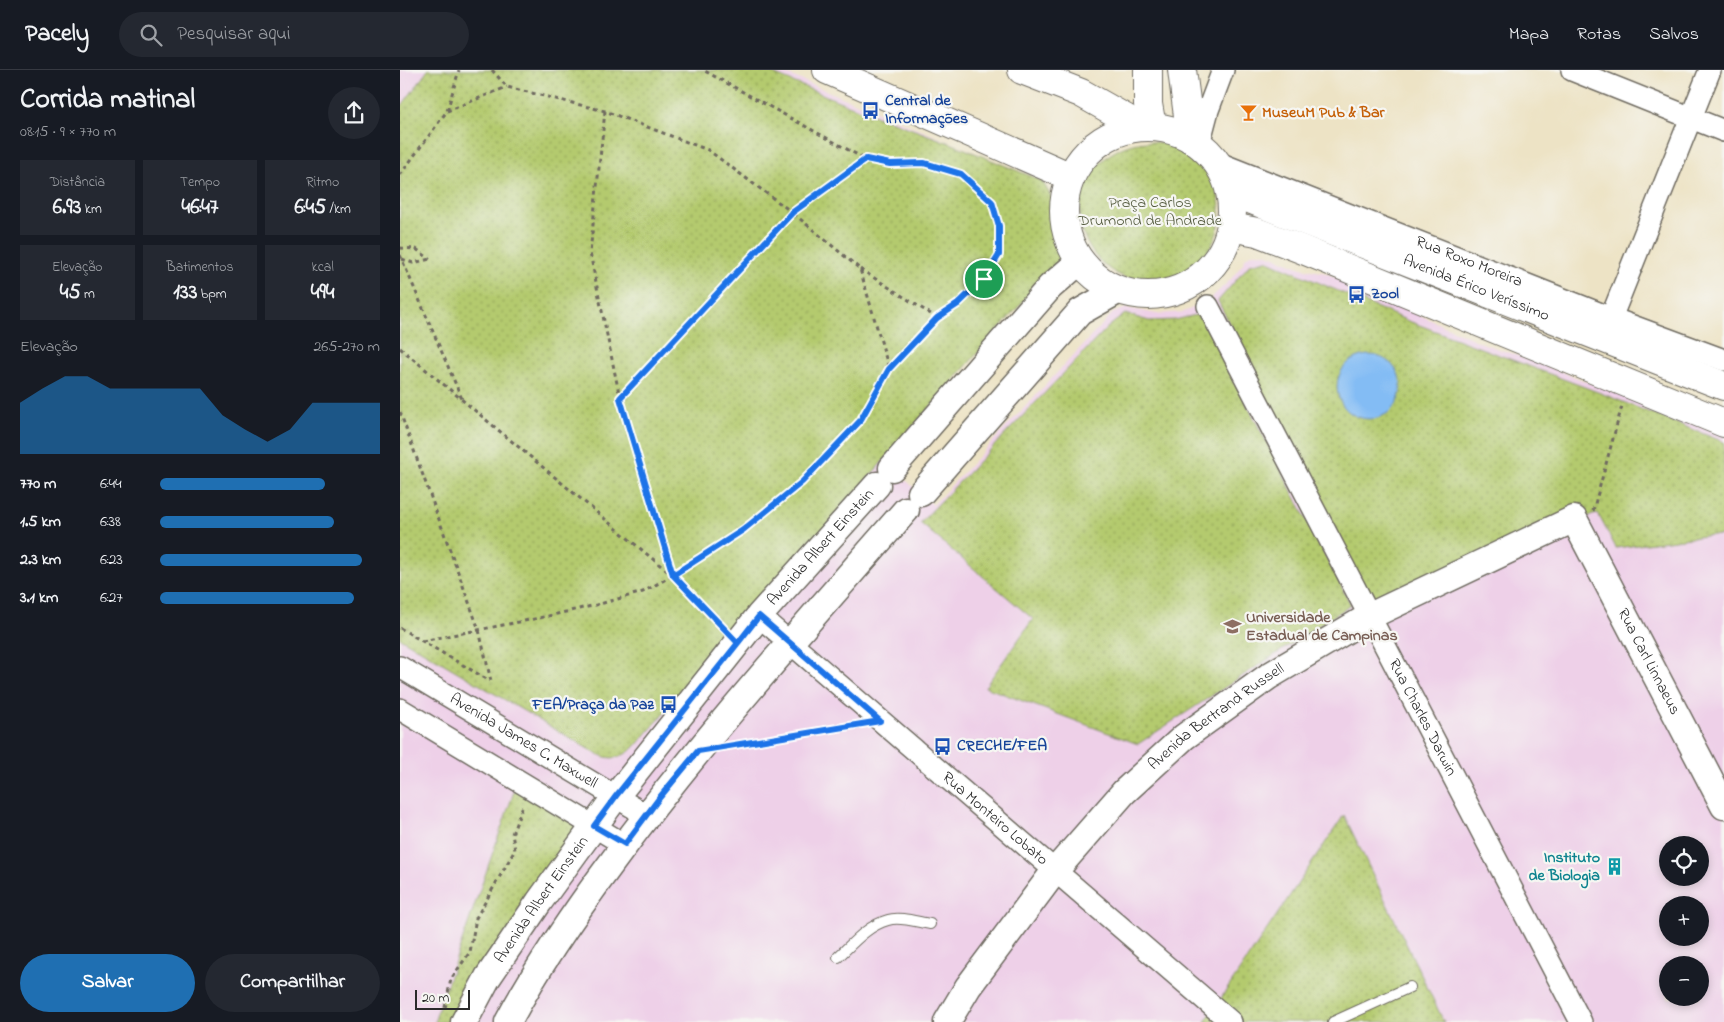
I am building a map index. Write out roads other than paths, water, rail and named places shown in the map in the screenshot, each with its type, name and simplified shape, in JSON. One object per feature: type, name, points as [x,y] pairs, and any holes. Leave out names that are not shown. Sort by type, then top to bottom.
[{"type":"main road","points":[[827,70],[1071,177]]},
{"type":"main road","points":[[1022,70],[1081,93],[1147,127],[1172,131],[1202,148],[1224,175],[1230,190],[1232,208],[1231,227],[1226,245],[1217,261],[1204,275],[1188,285],[1166,293],[1142,295],[1119,290],[1097,278],[1080,261],[1071,246],[1064,220],[1066,194],[1071,177],[1085,156],[1110,138],[1147,127]]},
{"type":"main road","points":[[1147,127],[1148,70]]},
{"type":"main road","points":[[1182,70],[1202,148]]},
{"type":"main road","name":"Avenida Érico Veríssimo","points":[[1230,190],[1724,386]]},
{"type":"main road","name":"Avenida Érico Veríssimo","points":[[1231,227],[1257,232],[1724,423]]},
{"type":"street","points":[[1202,148],[1208,110],[1223,70]]},
{"type":"street","points":[[1572,70],[1724,131]]},
{"type":"street","points":[[1610,318],[1710,70]]},
{"type":"street","name":"Rua Roxo Moreira","points":[[1202,148],[1610,318],[1724,360]]},
{"type":"street","name":"Avenida Albert Einstein","points":[[454,1018],[488,976],[538,902],[616,796],[759,616],[1050,288],[1080,261]]},
{"type":"street","points":[[508,1022],[579,906],[646,815],[698,751],[1080,312],[1119,290]]},
{"type":"street","name":"Rua Charles Darwin","points":[[1208,306],[1581,1022]]},
{"type":"street","name":"Avenida Bertrand Russell","points":[[948,1022],[968,986],[1054,872],[1124,792],[1184,737],[1269,676],[1370,616],[1580,530]]},
{"type":"street","name":"Rua Carl Linnaeus","points":[[1580,530],[1724,806]]},
{"type":"street","name":"Rua Monteiro Lobato","points":[[759,616],[1230,1022]]},
{"type":"street","name":"Avenida James C. Maxwell","points":[[400,666],[646,815]]},
{"type":"street","points":[[400,709],[625,844]]},
{"type":"lane","points":[[838,957],[864,931],[889,919],[930,924]]},
{"type":"lane","points":[[1333,1022],[1410,987]]},
{"type":"water","points":[[1369,355],[1387,361],[1395,369],[1401,387],[1395,405],[1387,413],[1369,419],[1351,413],[1343,405],[1337,387],[1343,369],[1351,361]]},
{"type":"place","name":"Central de Informações","points":[[871,110]]},
{"type":"place","name":"MuseuM Pub & Bar","points":[[1248,113]]},
{"type":"place","name":"Zool","points":[[1357,294]]},
{"type":"place","name":"Universidade Estadual de Campinas","points":[[1232,627]]},
{"type":"place","name":"FEA/Praça da Paz","points":[[668,705]]},
{"type":"place","name":"CRECHE/FEA","points":[[943,746]]},
{"type":"place","name":"Instituto de Biologia","points":[[1614,867]]},
{"type":"park label","name":"Praça Carlos Drumond de Andrade","points":[[1150,212]]}]
